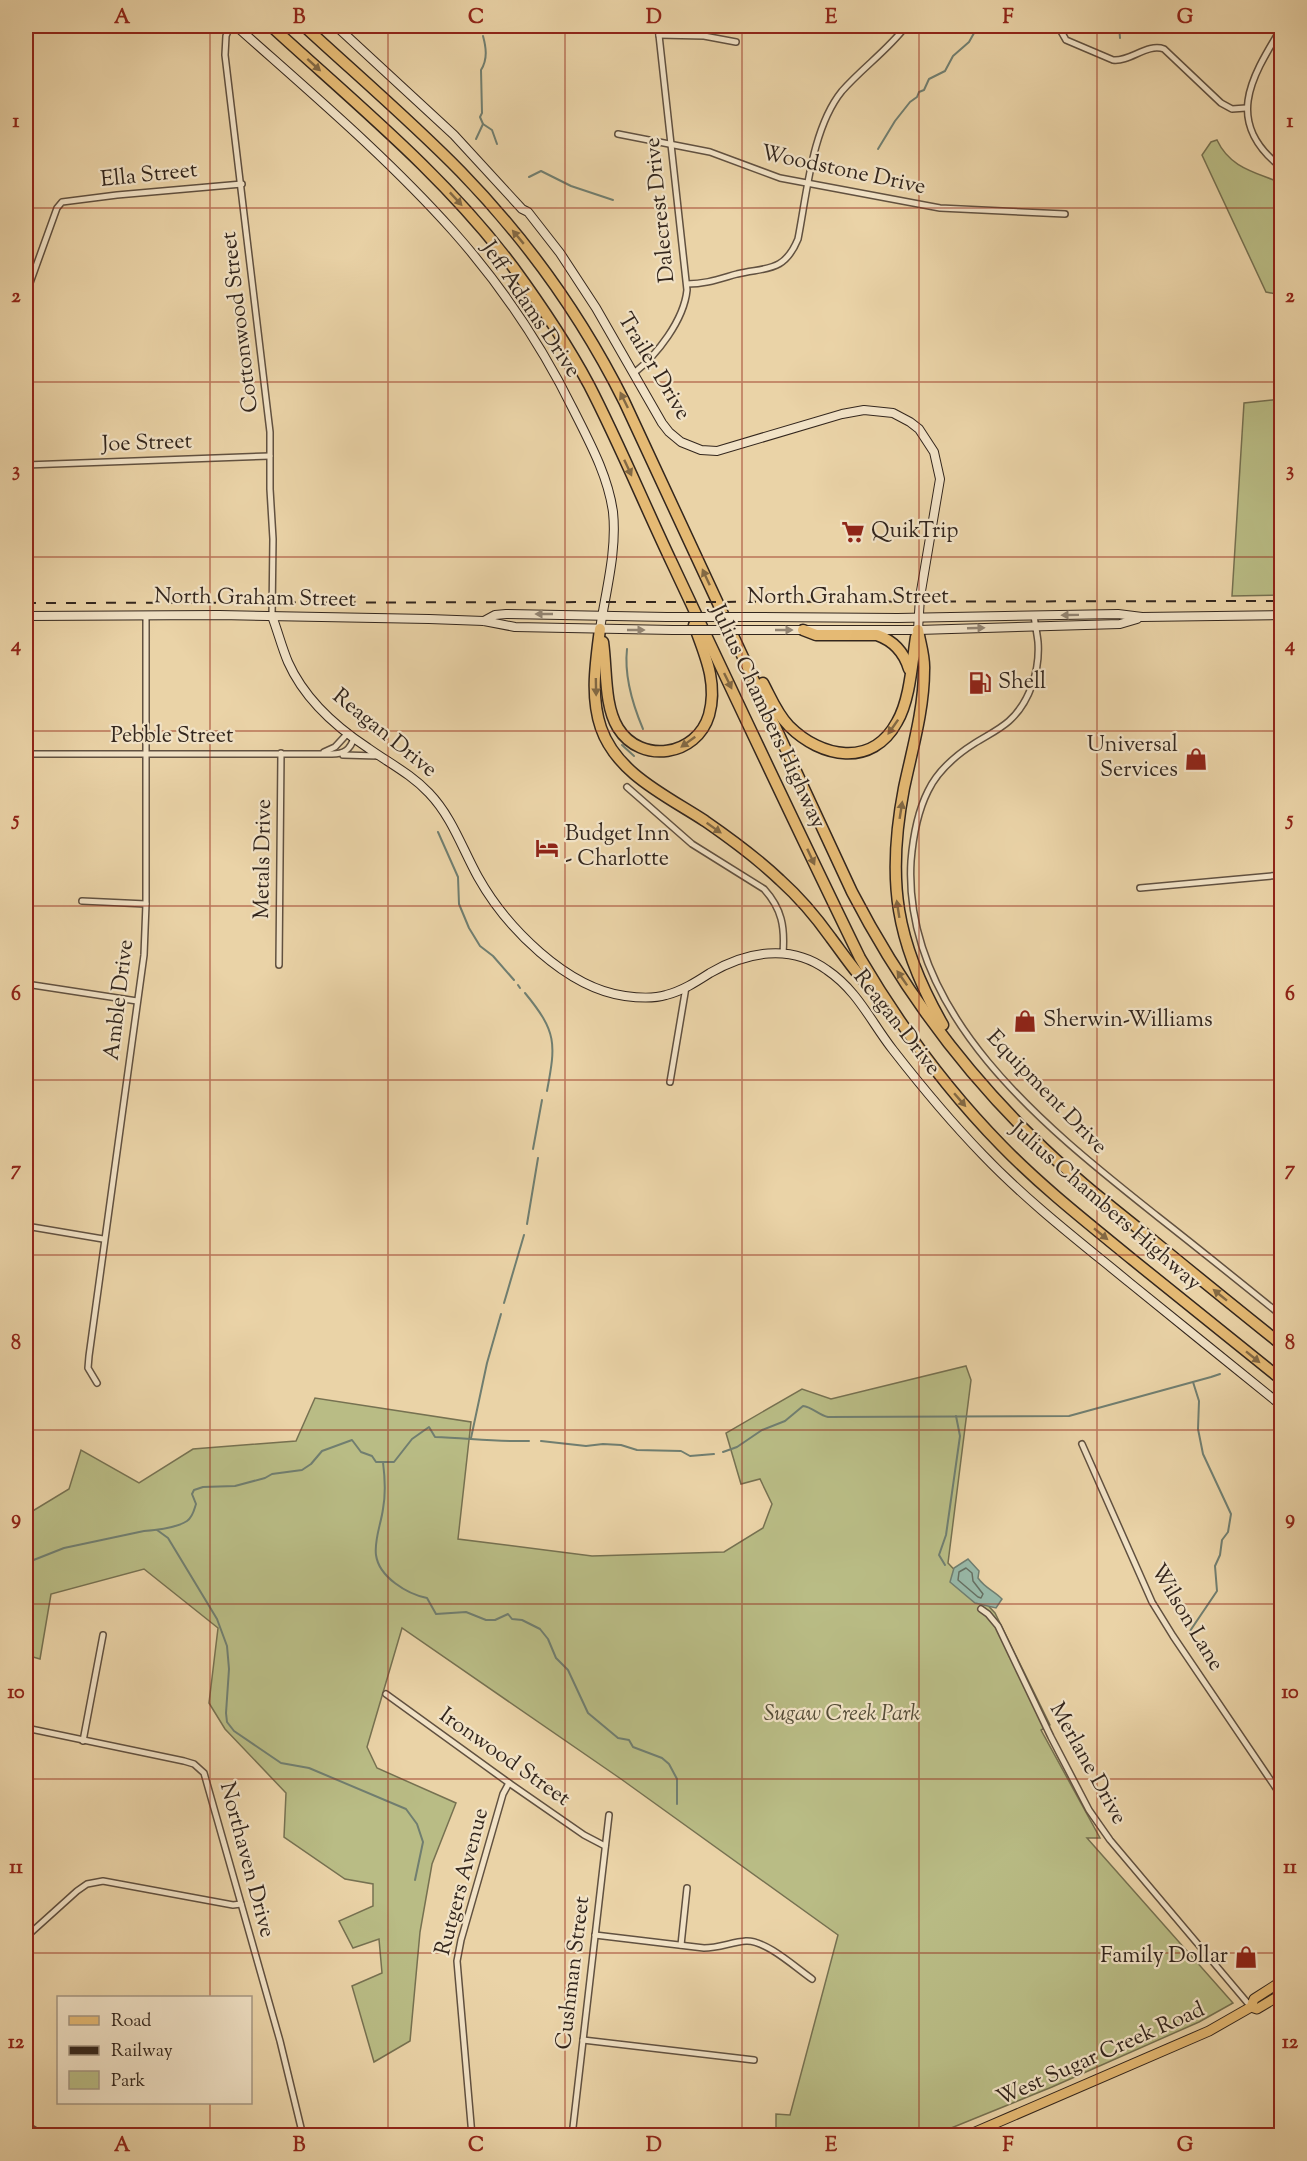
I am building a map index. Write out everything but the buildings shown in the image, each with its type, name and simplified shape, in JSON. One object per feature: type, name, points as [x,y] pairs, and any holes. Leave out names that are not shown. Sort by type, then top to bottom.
[{"type":"highway","name":"Julius Chambers Highway","points":[[271,26],[432,174],[476,221],[514,269],[587,382],[860,958],[886,1002],[956,1095],[1027,1171],[1281,1380]]},
{"type":"highway","name":"Julius Chambers Highway","points":[[304,26],[461,172],[493,206],[558,288],[597,350],[620,393],[820,825],[870,927],[917,998],[975,1075],[1010,1114],[1062,1165],[1281,1345]]},
{"type":"highway","points":[[600,629],[607,668],[608,699],[619,730],[638,747],[656,752],[671,751],[689,742],[708,718],[712,682],[706,656],[667,552]]},
{"type":"highway","points":[[600,629],[595,669],[598,717],[607,741],[618,756],[639,778],[730,839],[782,882],[812,914],[864,982],[886,1002]]},
{"type":"highway","points":[[803,630],[816,635],[877,635],[886,638],[903,653],[910,672]]},
{"type":"highway","points":[[738,645],[754,667],[784,720],[800,736],[814,745],[846,754],[867,750],[889,734],[898,720],[903,710],[918,630]]},
{"type":"highway","points":[[918,630],[924,669],[921,703],[904,787],[896,843],[897,901],[907,950],[920,982],[975,1075]]},
{"type":"main road","name":"West Sugar Creek Road","points":[[966,2136],[1205,2033],[1251,2007],[1254,1999],[1281,1981]]},
{"type":"main road","name":"West Sugar Creek Road","points":[[1251,2007],[1257,2009],[1281,1994]]},
{"type":"street","name":"Cottonwood Street","points":[[230,26],[226,36],[225,55],[270,432],[273,539],[272,616]]},
{"type":"street","name":"Jeff Adams Drive","points":[[236,26],[431,207],[494,281],[541,351],[585,432],[604,477],[613,511],[614,539],[600,629]]},
{"type":"street","name":"Trailer Drive","points":[[336,26],[454,135],[522,209],[528,212],[573,271],[669,432],[681,442],[701,450],[717,451],[858,410],[893,413],[914,425],[926,437],[934,452],[940,479],[918,616],[918,630]]},
{"type":"street","name":"Dalecrest Drive","points":[[634,374],[653,356],[678,319],[686,298],[687,284],[658,26]]},
{"type":"street","points":[[687,284],[712,282],[736,274],[764,270],[782,262],[791,254],[798,239],[818,140],[831,107],[849,83],[890,45],[906,26]]},
{"type":"street","points":[[1058,26],[1066,40],[1113,60],[1120,61],[1156,47],[1164,50],[1221,102],[1232,109],[1246,108]]},
{"type":"street","points":[[1281,27],[1254,75],[1246,108],[1256,140],[1268,157],[1281,168]]},
{"type":"street","points":[[659,35],[704,36],[736,42]]},
{"type":"street","name":"Woodstone Drive","points":[[618,134],[710,152],[768,175],[940,208],[1065,213]]},
{"type":"street","name":"Ella Street","points":[[26,294],[60,204],[107,196],[242,184]]},
{"type":"street","name":"Joe Street","points":[[26,465],[270,456]]},
{"type":"street","name":"North Graham Street","points":[[484,621],[495,615],[898,618],[1118,614],[1142,617],[1280,615]]},
{"type":"street","name":"Amble Drive","points":[[97,1383],[88,1368],[103,1239],[144,956],[146,615]]},
{"type":"street","name":"Equipment Drive","points":[[1034,615],[1038,642],[1035,674],[1020,709],[1003,726],[965,749],[942,770],[928,790],[920,810],[912,850],[911,894],[916,927],[925,959],[944,1001],[961,1026],[1002,1077],[1032,1108],[1100,1172],[1281,1316]]},
{"type":"street","points":[[1280,615],[1281,655]]},
{"type":"street","name":"North Graham Street","points":[[26,616],[272,616],[484,621],[515,627],[673,630],[918,630],[1120,624],[1142,617]]},
{"type":"street","name":"Reagan Drive","points":[[272,616],[283,650],[297,679],[319,707],[350,736],[403,771],[431,795],[446,814],[477,875],[496,905],[519,932],[546,957],[589,986],[621,996],[651,998],[671,994],[736,960],[759,954],[783,953],[810,960],[824,967],[850,988],[891,1048],[935,1101],[986,1158],[1024,1195],[1281,1406]]},
{"type":"street","points":[[319,753],[335,747],[350,736],[352,745],[345,752],[332,754]]},
{"type":"street","name":"Metals Drive","points":[[279,964],[281,753]]},
{"type":"street","name":"Pebble Street","points":[[26,754],[319,753],[380,756]]},
{"type":"street","points":[[627,787],[692,844],[764,889],[780,912],[784,933],[783,953]]},
{"type":"street","points":[[1140,888],[1281,875]]},
{"type":"street","points":[[82,901],[146,904]]},
{"type":"street","points":[[26,984],[137,1001]]},
{"type":"street","points":[[670,1082],[686,987]]},
{"type":"street","points":[[26,1226],[103,1239]]},
{"type":"street","name":"Wilson Lane","points":[[1082,1444],[1152,1602],[1281,1797]]},
{"type":"street","name":"Merlane Drive","points":[[981,1609],[998,1626],[1075,1786],[1098,1823],[1251,2007]]},
{"type":"street","points":[[83,1741],[103,1635]]},
{"type":"street","name":"Ironwood Street","points":[[386,1695],[509,1783],[605,1846]]},
{"type":"street","name":"Northaven Drive","points":[[26,1728],[184,1761],[200,1768],[207,1779],[280,2041],[303,2136]]},
{"type":"street","name":"Rutgers Avenue","points":[[472,2136],[457,1961],[503,1794],[509,1783]]},
{"type":"street","name":"Cushman Street","points":[[571,2136],[609,1815]]},
{"type":"street","points":[[26,1937],[77,1891],[87,1884],[103,1881],[233,1905],[241,1904]]},
{"type":"street","points":[[681,1945],[687,1888]]},
{"type":"street","points":[[595,1935],[715,1948],[740,1942],[757,1942],[812,1979]]},
{"type":"street","points":[[583,2040],[753,2060]]},
{"type":"street","points":[[26,2125],[44,2136]]},
{"type":"street","points":[[552,2136],[571,2136]]},
{"type":"green space","points":[[1217,140],[1222,149],[1236,163],[1281,183],[1281,295],[1266,292],[1202,155],[1211,142]]},
{"type":"green space","points":[[1281,399],[1281,595],[1232,596],[1244,403]]},
{"type":"green space","name":"Sugaw Creek Park","points":[[966,1366],[971,1380],[948,1563],[995,1613],[1050,1725],[1041,1730],[1100,1838],[1087,1838],[1233,2003],[1199,2022],[1052,2087],[934,2135],[776,2135],[776,2114],[790,2115],[838,1935],[621,1779],[402,1628],[367,1747],[377,1768],[456,1803],[432,1864],[420,1932],[410,2041],[374,2062],[352,1986],[382,1973],[379,1939],[353,1948],[339,1921],[373,1906],[373,1884],[345,1879],[284,1837],[286,1793],[225,1729],[209,1703],[218,1628],[144,1569],[51,1594],[40,1659],[26,1655],[26,1515],[69,1489],[81,1450],[139,1483],[193,1449],[296,1441],[315,1398],[471,1422],[458,1539],[592,1556],[724,1552],[763,1528],[772,1504],[760,1479],[741,1484],[726,1433],[802,1389],[831,1399]]},
{"type":"water","points":[[968,1559],[979,1571],[978,1578],[1002,1599],[996,1608],[975,1603],[950,1582],[954,1568]]},
{"type":"waterway","points":[[878,149],[910,102],[924,90],[929,79],[945,71],[953,56],[969,42],[978,26]]},
{"type":"waterway","points":[[1119,26],[1120,38]]},
{"type":"waterway","points":[[483,36],[486,53],[481,70],[482,113],[480,117],[483,124],[492,130],[497,144]]},
{"type":"waterway","points":[[476,139],[483,124]]},
{"type":"waterway","points":[[529,177],[541,171],[571,186],[613,200]]},
{"type":"waterway","points":[[627,649],[630,689],[643,729]]},
{"type":"waterway","points":[[622,745],[634,756]]},
{"type":"waterway","points":[[438,832],[458,877],[459,904],[469,928],[480,946],[493,956],[514,980]]},
{"type":"waterway","points":[[525,993],[543,1018],[551,1039],[552,1061],[547,1091]]},
{"type":"waterway","points":[[533,1149],[542,1100]]},
{"type":"waterway","points":[[527,1224],[538,1158]]},
{"type":"waterway","points":[[504,1303],[524,1235]]},
{"type":"waterway","points":[[471,1438],[487,1363],[501,1314]]},
{"type":"waterway","points":[[723,1452],[737,1447],[762,1430],[785,1421],[803,1406],[828,1417],[1069,1416],[1220,1374]]},
{"type":"waterway","points":[[1190,1631],[1217,1591],[1215,1566],[1220,1555],[1222,1540],[1228,1532],[1231,1514],[1203,1454],[1198,1429],[1199,1401],[1193,1382]]},
{"type":"waterway","points":[[945,1565],[939,1555],[946,1535],[960,1436],[956,1416]]},
{"type":"waterway","points":[[26,1563],[64,1548],[177,1525],[191,1518],[196,1504],[192,1494],[194,1490],[203,1487],[235,1486],[272,1474],[302,1470],[311,1464],[322,1451],[352,1440],[361,1452],[372,1456],[376,1462],[394,1462],[412,1439],[429,1427],[435,1437],[529,1441]]},
{"type":"waterway","points":[[541,1441],[586,1446],[621,1445],[637,1450],[681,1451],[690,1456],[714,1454]]},
{"type":"waterway","points":[[383,1462],[385,1497],[376,1555],[378,1563],[388,1577],[411,1593],[427,1598],[436,1614],[466,1612],[486,1620],[495,1620],[508,1614],[512,1619],[522,1620],[540,1629],[548,1639],[556,1658],[568,1670],[588,1713],[618,1738],[629,1740],[633,1747],[662,1758],[669,1764],[677,1779],[677,1804]]},
{"type":"waterway","points":[[157,1530],[168,1538],[217,1619],[227,1646],[229,1669],[227,1722],[234,1731],[281,1763],[309,1768],[406,1809],[417,1824],[423,1842],[415,1880]]},
{"type":"railway","points":[[26,603],[1282,601]]},
{"type":"place","name":"QuikTrip","points":[[853,532]]},
{"type":"place","name":"Shell","points":[[980,683]]},
{"type":"place","name":"Universal Services","points":[[1196,759]]},
{"type":"place","name":"Budget Inn - Charlotte","points":[[547,848]]},
{"type":"place","name":"Sherwin-Williams","points":[[1025,1021]]},
{"type":"place","name":"Family Dollar","points":[[1246,1957]]}]
